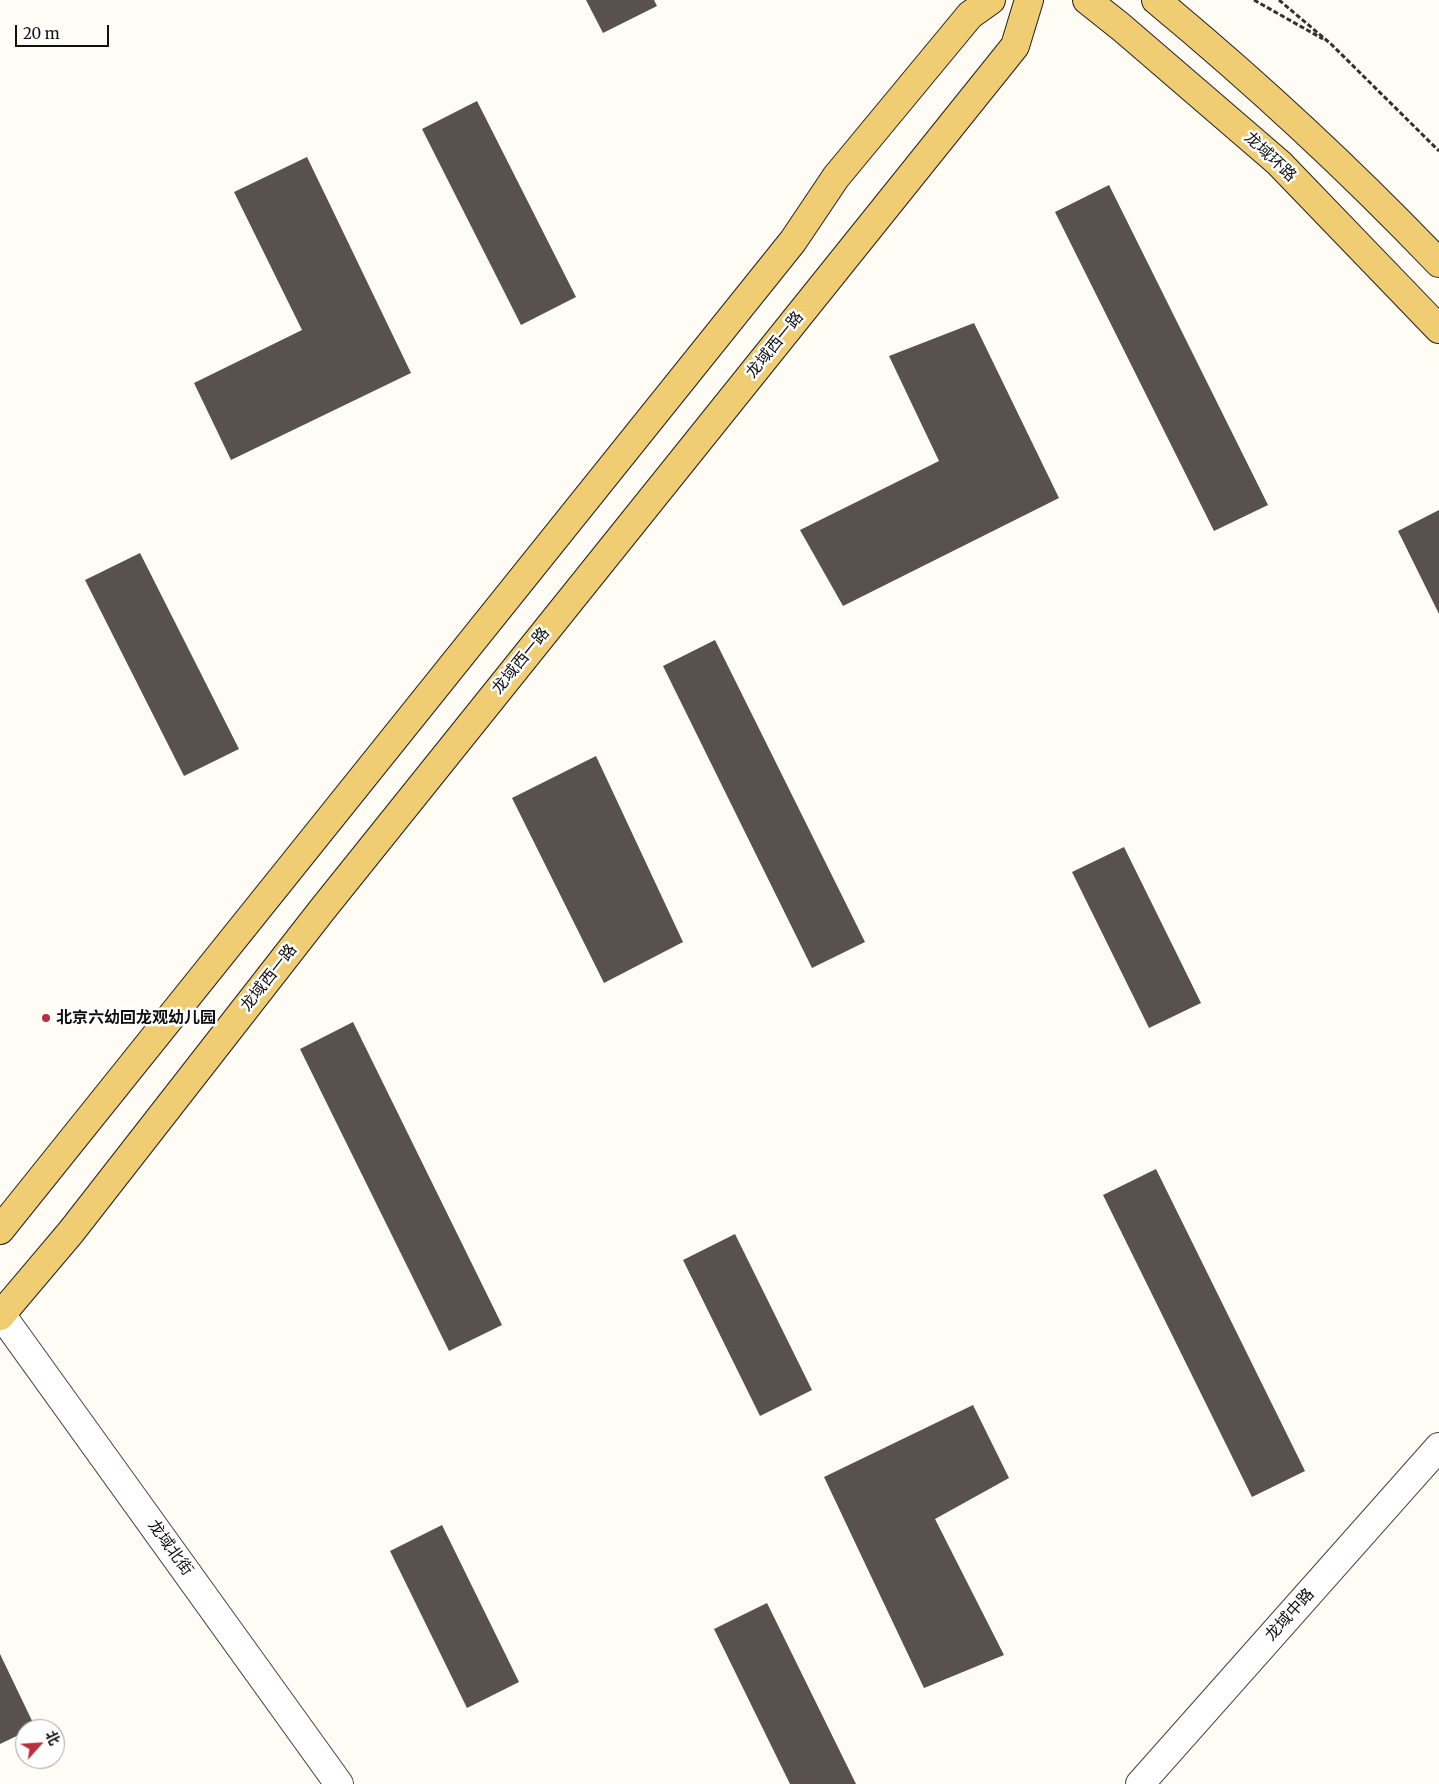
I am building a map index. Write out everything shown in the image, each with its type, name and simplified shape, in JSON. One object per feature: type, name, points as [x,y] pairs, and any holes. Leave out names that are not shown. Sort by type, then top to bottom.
[{"type":"main road","points":[[0,1230],[787,249],[836,177],[970,15],[991,0]]},
{"type":"main road","name":"龙域西一路","points":[[0,1314],[71,1232],[322,910],[1015,46],[1029,0]]},
{"type":"main road","name":"龙域环路","points":[[1087,0],[1279,163],[1439,329]]},
{"type":"main road","points":[[1156,0],[1206,41],[1321,146],[1439,263]]},
{"type":"street","name":"龙域北街","points":[[0,1314],[339,1784]]},
{"type":"street","name":"龙域中路","points":[[1140,1784],[1439,1446]]},
{"type":"path","points":[[1254,0],[1331,44]]},
{"type":"path","points":[[1279,0],[1331,44],[1439,151]]},
{"type":"building","points":[[586,0],[654,0],[657,6],[603,33]]},
{"type":"building","points":[[477,101],[576,297],[521,325],[422,129]]},
{"type":"building","points":[[307,157],[411,373],[231,460],[194,383],[302,330],[234,192]]},
{"type":"building","points":[[1109,185],[1268,505],[1214,531],[1055,212]]},
{"type":"building","points":[[974,323],[1059,498],[843,606],[800,530],[939,461],[889,356]]},
{"type":"building","points":[[1439,510],[1439,614],[1398,531]]},
{"type":"building","points":[[140,553],[239,749],[184,776],[85,580]]},
{"type":"building","points":[[715,640],[865,942],[812,968],[663,666]]},
{"type":"building","points":[[596,756],[683,942],[604,983],[512,798]]},
{"type":"building","points":[[1124,847],[1201,1003],[1149,1028],[1072,872]]},
{"type":"building","points":[[353,1022],[502,1325],[449,1351],[300,1049]]},
{"type":"building","points":[[1156,1169],[1305,1471],[1252,1497],[1103,1195]]},
{"type":"building","points":[[735,1234],[812,1390],[760,1416],[683,1260]]},
{"type":"building","points":[[973,1405],[1009,1478],[935,1519],[1004,1655],[924,1688],[824,1477]]},
{"type":"building","points":[[442,1525],[519,1682],[467,1708],[390,1551]]},
{"type":"building","points":[[767,1603],[856,1784],[790,1784],[714,1629]]},
{"type":"building","points":[[0,1654],[31,1719],[15,1719],[15,1737],[0,1744]]},
{"type":"place","name":"北京六幼回龙观幼儿园","points":[[46,1018]]}]
